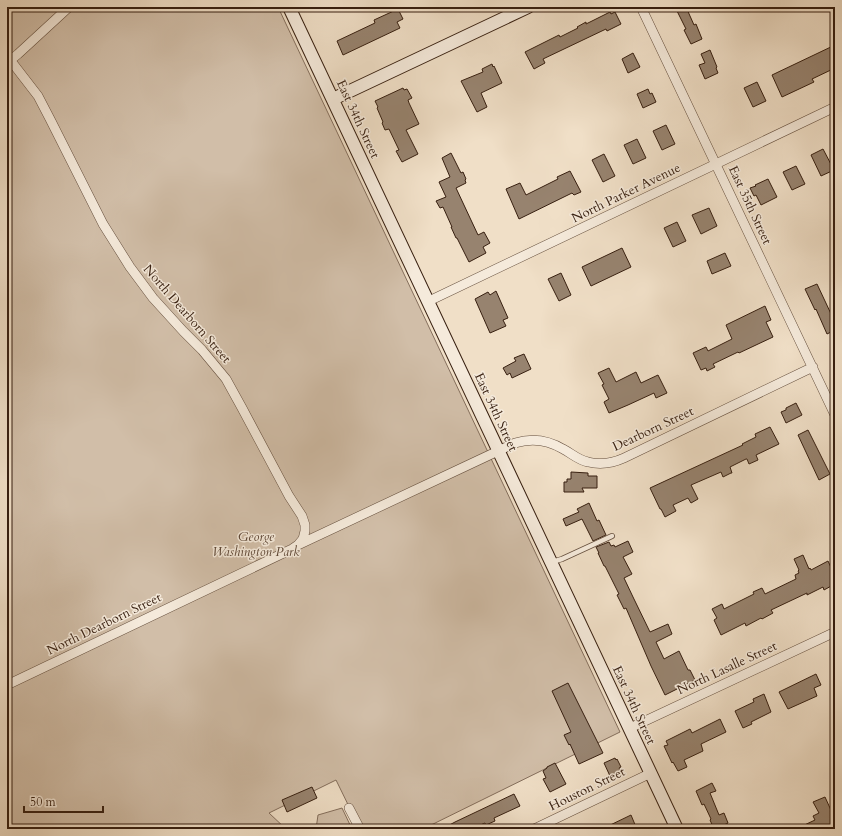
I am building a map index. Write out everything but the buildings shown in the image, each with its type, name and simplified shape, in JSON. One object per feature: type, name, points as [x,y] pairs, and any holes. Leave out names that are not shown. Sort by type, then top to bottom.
[{"type":"main road","name":"East 34th Street","points":[[289,7],[677,829]]},
{"type":"main road","points":[[333,99],[528,7]]},
{"type":"street","points":[[9,62],[70,7]]},
{"type":"street","name":"East 35th Street","points":[[641,7],[835,415]]},
{"type":"street","name":"North Dearborn Street","points":[[9,62],[38,96],[97,213],[130,267],[153,298],[202,350],[226,380],[240,403],[289,496],[302,516],[305,531],[303,539],[298,545]]},
{"type":"street","name":"North Parker Avenue","points":[[429,301],[835,107]]},
{"type":"street","name":"Dearborn Street","points":[[499,451],[519,442],[538,440],[553,444],[588,462],[614,462],[813,367]]},
{"type":"street","name":"North Dearborn Street","points":[[7,685],[298,545],[499,451]]},
{"type":"street","name":"North Lasalle Street","points":[[630,728],[835,632]]},
{"type":"street","name":"Houston Street","points":[[534,829],[651,773]]},
{"type":"street","points":[[349,808],[360,829]]},
{"type":"lane","points":[[552,562],[612,536]]},
{"type":"green space","name":"George Washington Park","points":[[7,7],[278,7],[620,732],[423,829],[360,829],[336,780],[269,813],[286,829],[7,829]]},
{"type":"green space","points":[[342,808],[352,829],[316,829],[318,815]]}]
